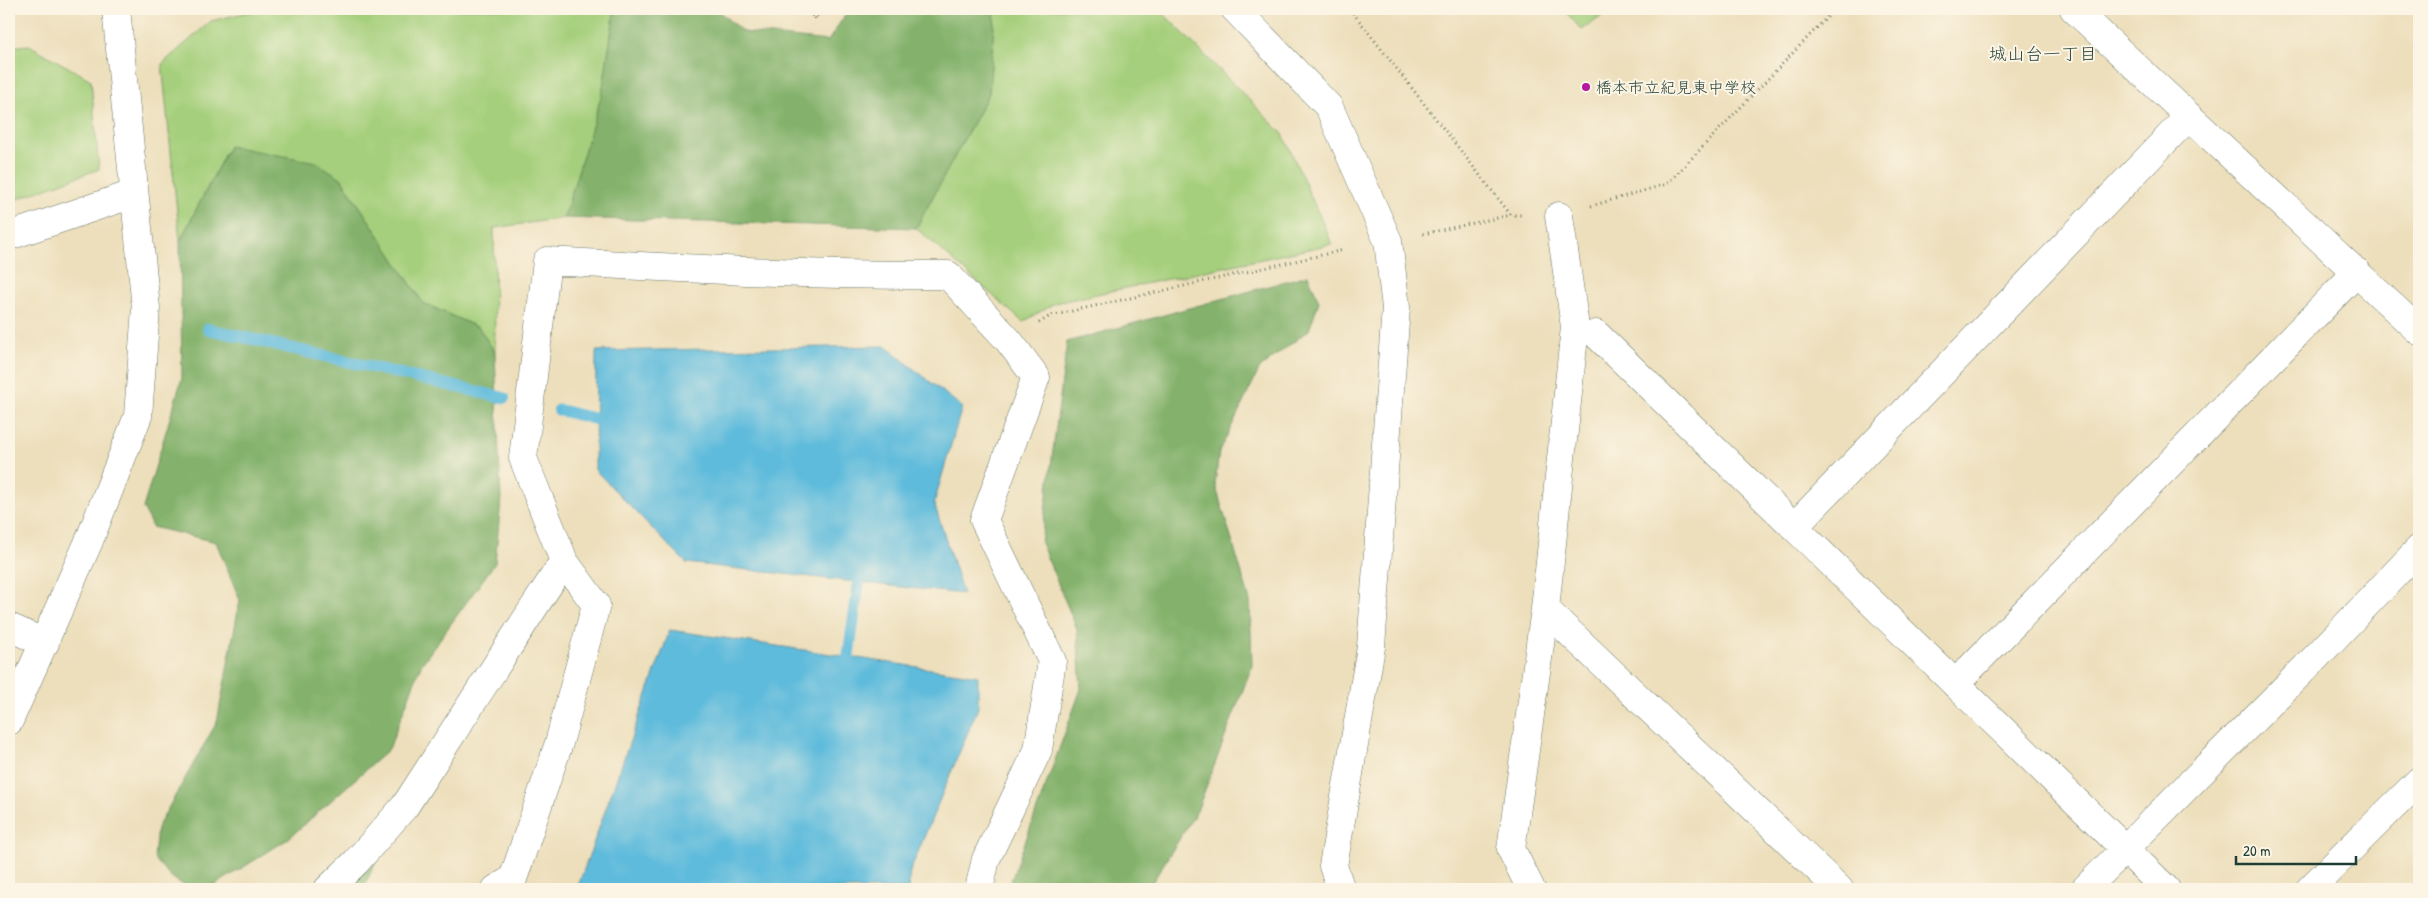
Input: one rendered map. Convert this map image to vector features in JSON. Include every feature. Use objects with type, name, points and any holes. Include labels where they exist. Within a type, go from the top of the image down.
[{"type":"street","points":[[9,721],[89,541],[138,416],[146,308],[133,194],[116,9]]},
{"type":"street","points":[[1235,9],[1329,107],[1388,240],[1396,308],[1371,647],[1333,866],[1341,889]]},
{"type":"street","points":[[2074,9],[2419,331]]},
{"type":"street","points":[[1794,527],[2189,116]]},
{"type":"street","points":[[9,236],[133,194]]},
{"type":"street","points":[[1531,889],[1511,849],[1545,609],[1575,327],[1558,216]]},
{"type":"street","points":[[496,889],[513,879],[559,742],[596,604],[564,561],[522,458],[547,261],[739,271],[948,275],[1009,341],[1036,377],[984,520],[1052,661],[1038,750],[986,859],[979,889]]},
{"type":"street","points":[[1955,684],[2357,272]]},
{"type":"street","points":[[1596,334],[2166,889]]},
{"type":"street","points":[[2085,889],[2318,655],[2419,549]]},
{"type":"street","points":[[328,889],[356,862],[405,806],[564,561]]},
{"type":"street","points":[[1545,609],[1839,889]]},
{"type":"street","points":[[9,627],[45,643]]},
{"type":"street","points":[[2310,889],[2419,780]]},
{"type":"path","points":[[10,40],[11,9]]},
{"type":"path","points":[[1350,9],[1512,215]]},
{"type":"path","points":[[1421,235],[1512,215],[1558,216],[1667,184],[1835,9]]},
{"type":"path","points":[[1009,341],[1050,316],[1344,250]]},
{"type":"green space","points":[[261,9],[615,9],[602,94],[564,218],[494,228],[495,353],[479,328],[423,303],[341,178],[229,146],[180,241],[162,64],[211,21]]},
{"type":"green space","points":[[615,9],[716,9],[743,32],[828,41],[849,9],[995,9],[989,93],[916,228],[564,218],[602,94]]},
{"type":"green space","points":[[995,9],[1159,9],[1283,134],[1332,244],[1055,303],[1023,322],[916,228],[989,93]]},
{"type":"green space","points":[[1563,9],[1612,9],[1582,30]]},
{"type":"green space","points":[[29,45],[91,80],[99,169],[9,202],[9,47]]},
{"type":"green space","points":[[229,146],[316,162],[341,178],[423,303],[479,328],[495,353],[501,500],[495,563],[421,665],[389,749],[288,839],[209,889],[199,889],[177,881],[154,858],[157,828],[217,722],[240,600],[216,542],[152,527],[143,508],[182,378],[180,241]]},
{"type":"green space","points":[[1308,275],[1319,301],[1309,330],[1260,368],[1219,452],[1215,484],[1250,601],[1252,666],[1197,811],[1148,889],[1008,889],[1081,689],[1077,629],[1041,543],[1067,342]]},
{"type":"green space","points":[[377,859],[363,889],[346,889]]},
{"type":"water","points":[[885,346],[962,407],[934,503],[963,594],[686,563],[595,470],[596,351]]},
{"type":"water","points":[[670,630],[978,676],[978,708],[910,871],[908,889],[577,889]]},
{"type":"building","points":[[804,9],[824,9],[815,19]]},
{"type":"waterway","points":[[208,329],[504,398]]},
{"type":"waterway","points":[[559,410],[611,423]]},
{"type":"waterway","points":[[846,673],[861,567]]},
{"type":"place","name":"橋本市立紀見東中学校","points":[[1586,87]]},
{"type":"district","name":"城山台一丁目","points":[[2043,53]]}]
